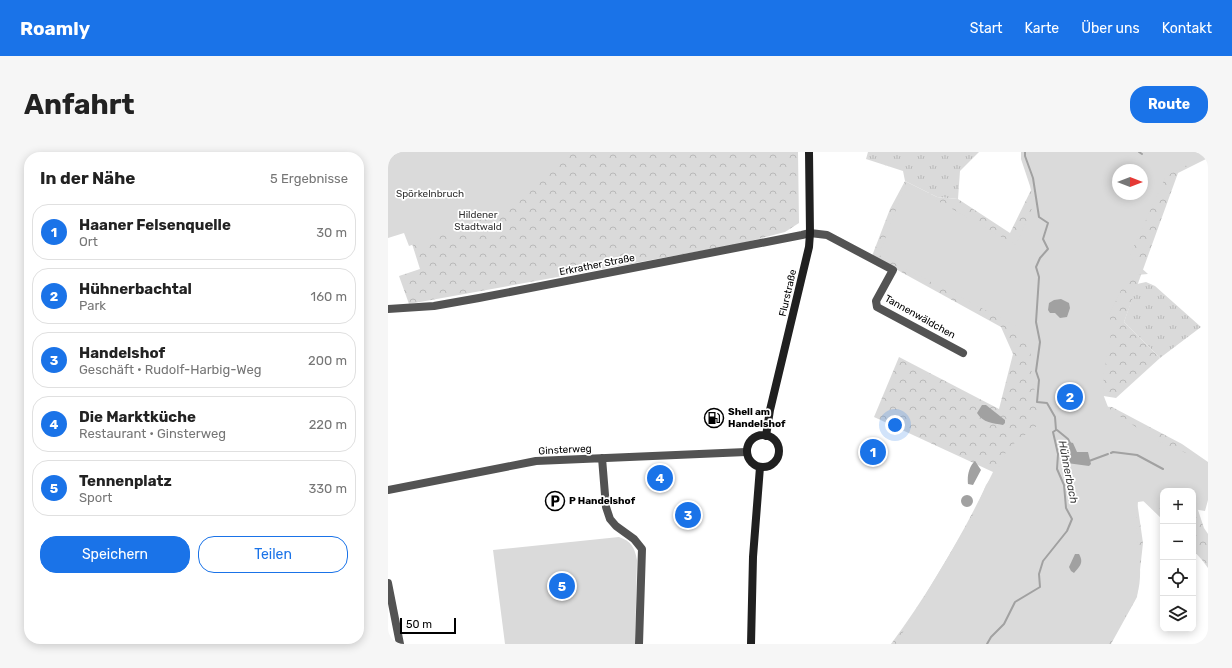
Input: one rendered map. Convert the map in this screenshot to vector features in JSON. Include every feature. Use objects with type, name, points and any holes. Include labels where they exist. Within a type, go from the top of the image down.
[{"type":"main road","name":"Flurstraße","points":[[766,436],[770,410],[807,259],[810,233],[808,152]]},
{"type":"main road","points":[[758,436],[766,436],[775,441],[779,452],[775,462],[771,466],[760,467],[751,462],[746,452],[751,440],[758,436]]},
{"type":"main road","points":[[751,644],[753,557],[760,467]]},
{"type":"street","name":"Erkrather Straße","points":[[388,309],[434,306],[479,298],[810,233]]},
{"type":"street","name":"Tannenwäldchen","points":[[810,233],[827,235],[893,270],[876,301],[877,307],[963,353]]},
{"type":"street","name":"Ginsterweg","points":[[388,490],[536,461],[746,452]]},
{"type":"street","points":[[602,458],[606,507],[610,519],[634,539],[642,549],[639,644]]},
{"type":"street","points":[[388,583],[400,644]]},
{"type":"green space","name":"Hildener Stadtwald","points":[[388,152],[798,152],[799,223],[785,232],[739,244],[409,304],[399,276],[420,269],[408,231]]},
{"type":"green space","name":"Spörkelnbruch","points":[[388,152],[568,152],[512,208],[409,246],[404,233],[388,238]]},
{"type":"green space","points":[[868,152],[979,152],[960,171],[958,199],[937,197],[905,181],[903,171],[866,159]]},
{"type":"green space","points":[[1021,152],[1208,152],[1208,158],[1178,173],[1124,322],[1160,358],[1116,398],[1072,391],[1064,404],[1112,407],[1182,444],[1208,462],[1208,492],[1189,481],[1171,488],[1160,488],[1160,517],[1136,494],[1143,543],[1137,597],[1111,644],[891,644],[906,624],[933,582],[970,517],[993,472],[874,417],[899,357],[999,409],[1013,354],[1001,327],[872,256],[890,209],[905,181],[937,197],[958,199],[1010,233],[1032,188]]},
{"type":"green space","points":[[1021,152],[1201,152],[1197,160],[1166,176],[1129,257],[1148,274],[1136,275],[1126,281],[1109,314],[1112,327],[1104,373],[1103,394],[1108,407],[1113,412],[1151,437],[1208,463],[1208,500],[1205,511],[1196,510],[1196,488],[1160,488],[1160,505],[1145,501],[1138,502],[1137,526],[1140,573],[1137,595],[1127,614],[1104,644],[896,644],[973,515],[986,485],[1002,462],[1007,449],[1038,425],[1038,402],[1032,381],[1031,356],[1028,341],[1026,336],[1016,326],[879,255],[906,183],[1016,245],[1034,204],[1021,159]]},
{"type":"green space","points":[[1146,282],[1155,286],[1201,327],[1160,358],[1124,322],[1137,284]]},
{"type":"green space","points":[[1196,504],[1204,528],[1208,534],[1208,568],[1196,553]]},
{"type":"green space","points":[[619,537],[627,541],[632,546],[637,560],[635,644],[505,644],[493,550]]},
{"type":"shaded area","points":[[1061,299],[1069,303],[1070,308],[1067,317],[1060,318],[1055,313],[1050,313],[1048,310],[1049,303],[1054,300]]},
{"type":"shaded area","points":[[982,405],[986,405],[1005,420],[1005,423],[1003,425],[996,424],[982,419],[977,413]]},
{"type":"shaded area","points":[[1069,442],[1073,443],[1077,452],[1088,452],[1091,464],[1089,466],[1067,463],[1065,449]]},
{"type":"shaded area","points":[[975,461],[981,470],[973,485],[968,484],[968,478],[970,468]]},
{"type":"shaded area","points":[[965,495],[969,495],[973,501],[969,507],[965,507],[961,503],[961,499]]},
{"type":"shaded area","points":[[1075,554],[1079,554],[1081,562],[1080,566],[1074,573],[1069,567]]},
{"type":"waterway","name":"Hühnerbach","points":[[987,644],[991,637],[1004,624],[1015,602],[1040,587],[1039,574],[1043,561],[1067,531],[1072,519],[1066,508],[1064,485],[1057,469],[1058,454],[1053,432],[1056,430],[1055,417],[1047,403],[1037,402],[1039,380],[1036,371],[1040,342],[1036,322],[1039,277],[1036,267],[1040,258],[1048,249],[1043,239],[1048,223],[1039,217],[1033,178],[1025,152]]},
{"type":"waterway","points":[[1057,430],[1068,439],[1070,443]]},
{"type":"waterway","points":[[1111,453],[1137,455],[1163,469]]},
{"type":"waterway","points":[[1089,461],[1108,454]]},
{"type":"place","name":"Hühnerbachtal","points":[[1070,397]]},
{"type":"place","name":"Shell am Handelshof","points":[[714,418]]},
{"type":"place","name":"Haaner Felsenquelle","points":[[873,452]]},
{"type":"place","name":"Die Marktküche","points":[[660,478]]},
{"type":"place","name":"P Handelshof","points":[[555,501]]},
{"type":"place","name":"Handelshof","points":[[688,515]]},
{"type":"place","name":"Tennenplatz","points":[[562,586]]}]
